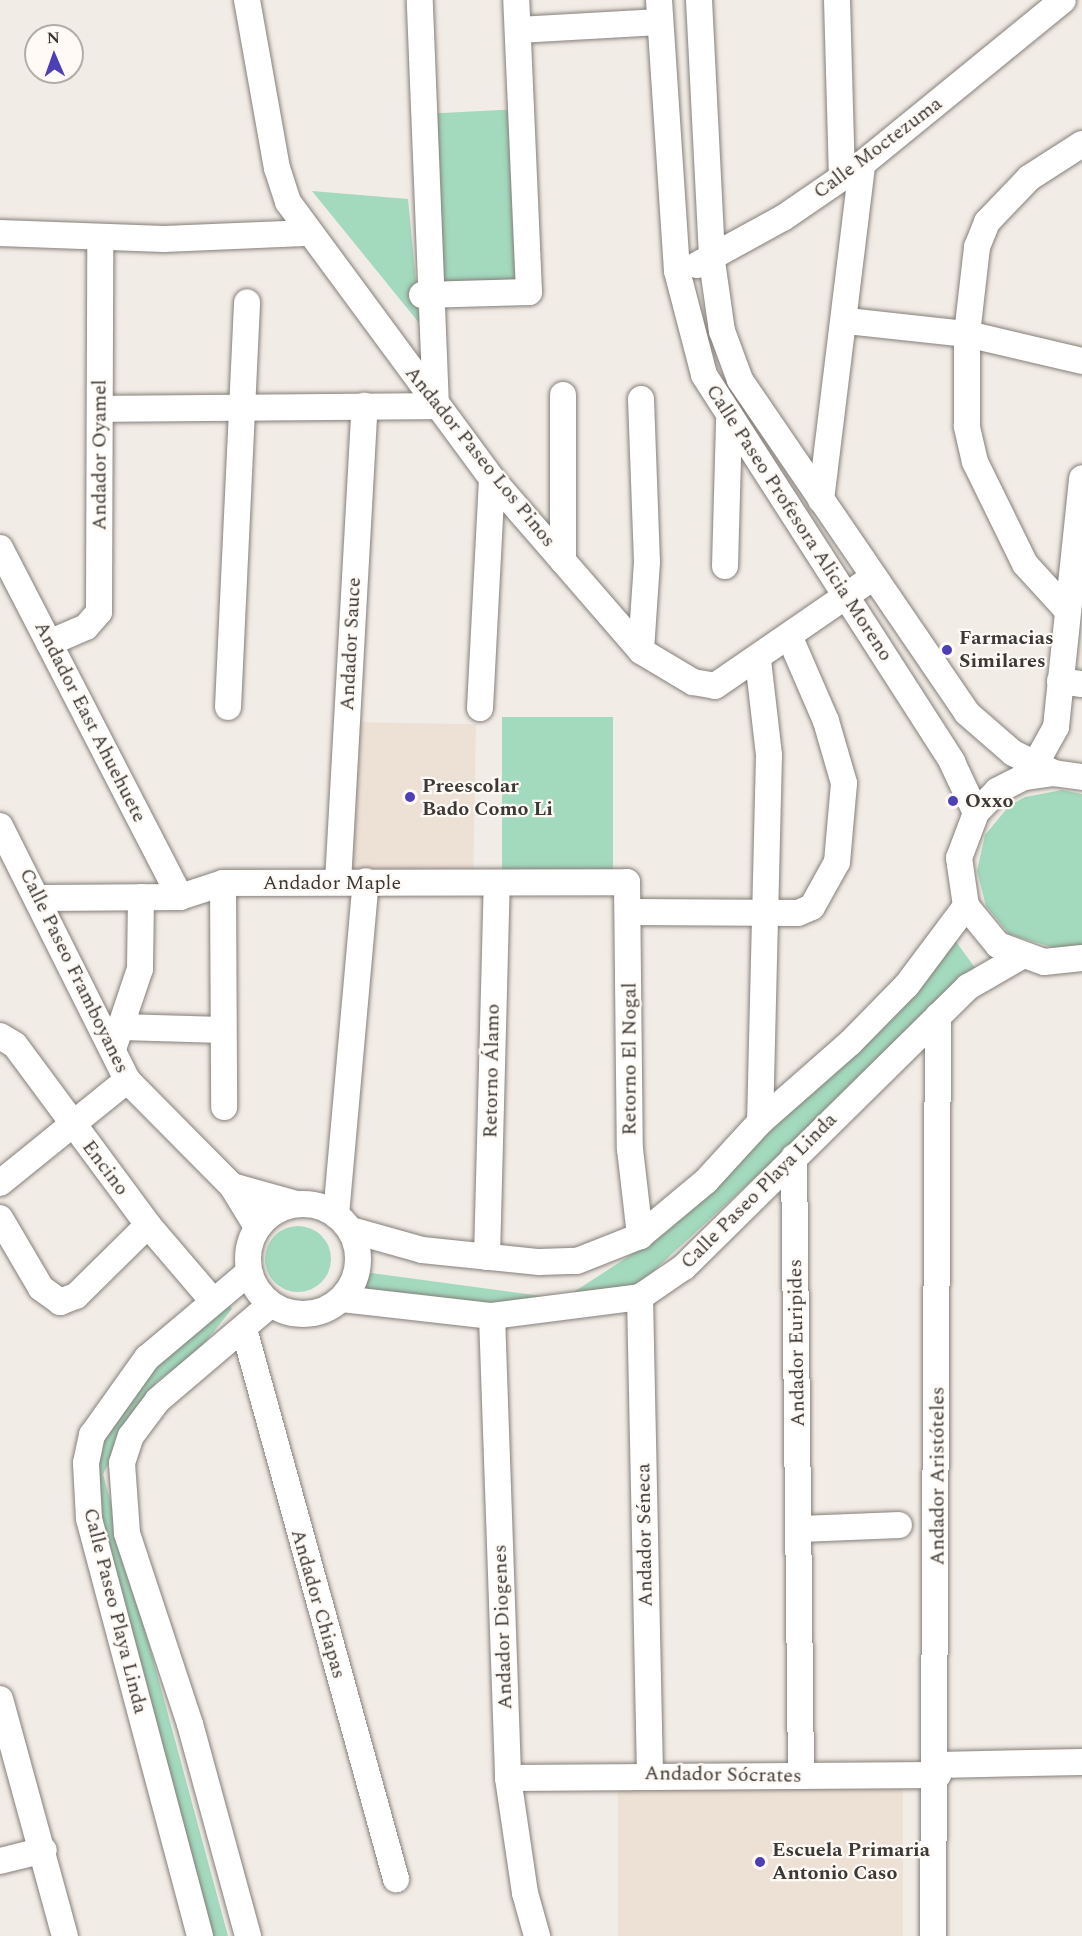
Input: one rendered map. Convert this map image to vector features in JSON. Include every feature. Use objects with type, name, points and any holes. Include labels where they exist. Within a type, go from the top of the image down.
[{"type":"street","points":[[100,409],[241,405],[436,406],[428,295],[420,0]]},
{"type":"street","points":[[428,295],[529,292],[516,0]]},
{"type":"street","name":"Calle Paseo Profesora Alicia Moreno","points":[[699,0],[712,261],[722,331],[740,380],[872,578],[967,713],[1012,753],[1045,768]]},
{"type":"street","points":[[821,500],[847,321],[852,171],[837,0]]},
{"type":"street","name":"Calle Moctezuma","points":[[677,271],[712,261],[852,171],[1062,0]]},
{"type":"street","name":"Andador Paseo Los Pinos","points":[[244,5],[277,168],[288,202],[436,406],[492,479],[641,651],[693,682],[715,686],[790,638],[872,578]]},
{"type":"street","points":[[518,30],[660,11]]},
{"type":"street","name":"Calle Paseo Profesora Alicia Moreno","points":[[660,11],[677,271],[704,375],[729,421],[952,762],[976,813]]},
{"type":"street","points":[[1067,610],[1024,564],[975,462],[967,426],[967,334],[977,247],[987,222],[1029,178],[1082,144]]},
{"type":"street","points":[[0,233],[100,238],[310,232]]},
{"type":"street","name":"Andador Oyamel","points":[[49,643],[86,627],[99,612],[100,238]]},
{"type":"street","points":[[228,707],[247,302]]},
{"type":"street","points":[[847,321],[967,334],[1082,361]]},
{"type":"street","points":[[563,395],[563,561]]},
{"type":"street","points":[[641,399],[647,562],[641,651]]},
{"type":"street","name":"Andador Sauce","points":[[338,882],[365,406]]},
{"type":"street","points":[[725,566],[729,421]]},
{"type":"street","points":[[1045,768],[1071,682],[1067,610],[1082,478]]},
{"type":"street","points":[[480,708],[492,479]]},
{"type":"street","name":"Andador East Ahuehuete","points":[[0,548],[180,897]]},
{"type":"street","points":[[630,912],[769,912],[812,908],[837,862],[844,783],[826,721],[790,638]]},
{"type":"street","points":[[758,660],[769,754],[769,912],[760,1122]]},
{"type":"street","points":[[1082,777],[1045,768],[997,791],[976,813],[959,858],[966,906],[998,945],[1020,957],[1044,962],[1082,958]]},
{"type":"street","name":"Calle Paseo Framboyanes","points":[[0,826],[117,1038],[127,1080],[232,1186],[257,1227]]},
{"type":"street","points":[[366,881],[344,1222],[358,1266],[342,1299],[320,1312],[294,1314],[270,1305],[248,1273],[248,1250],[257,1227],[274,1211],[296,1204],[344,1222],[422,1250],[487,1257],[576,1261],[640,1236],[705,1181],[760,1122],[907,985],[966,906]]},
{"type":"street","name":"Andador Maple","points":[[40,898],[180,897],[223,884],[366,881],[497,885],[627,882]]},
{"type":"street","name":"Retorno El Nogal","points":[[627,882],[630,912],[630,1149],[640,1236]]},
{"type":"street","points":[[223,884],[224,1107]]},
{"type":"street","name":"Retorno Álamo","points":[[487,1257],[497,885]]},
{"type":"street","points":[[141,897],[140,969],[117,1038],[224,1030]]},
{"type":"street","name":"Calle Paseo Playa Linda","points":[[342,1299],[492,1316],[640,1297],[684,1267],[968,987],[1020,957]]},
{"type":"street","name":"Andador Aristóteles","points":[[933,1936],[937,1770],[938,1016]]},
{"type":"street","name":"Encino","points":[[0,1036],[15,1045],[148,1225],[212,1300]]},
{"type":"street","points":[[0,1183],[74,1126],[127,1080]]},
{"type":"street","name":"Andador Euripides","points":[[794,1157],[801,1529],[801,1776]]},
{"type":"street","name":"Calle Paseo Framboyanes","points":[[232,1186],[296,1204]]},
{"type":"street","points":[[0,1218],[41,1288],[60,1302],[76,1296],[148,1225]]},
{"type":"street","name":"Calle Paseo Playa Linda","points":[[200,1936],[89,1520],[85,1480],[92,1435],[117,1395],[147,1358],[212,1300],[248,1273]]},
{"type":"street","name":"Andador Séneca","points":[[640,1297],[650,1773]]},
{"type":"street","name":"Calle Paseo Playa Linda","points":[[249,1936],[190,1724],[127,1533],[122,1463],[143,1416],[270,1305]]},
{"type":"street","name":"Andador Diogenes","points":[[492,1316],[508,1778],[525,1893],[537,1936]]},
{"type":"street","name":"Andador Chiapas","points":[[244,1329],[396,1879]]},
{"type":"street","points":[[801,1529],[899,1525]]},
{"type":"street","points":[[0,1699],[44,1850],[65,1936]]},
{"type":"street","name":"Andador Sócrates","points":[[508,1778],[650,1773],[801,1776],[1082,1762]]},
{"type":"street","points":[[0,1861],[44,1850]]},
{"type":"shaded area","name":"Preescolar Bado Como Li","points":[[351,722],[476,724],[473,873],[348,871]]},
{"type":"shaded area","name":"Escuela Primaria Antonio Caso","points":[[618,1788],[903,1788],[903,1936],[618,1936]]},
{"type":"green space","points":[[520,109],[530,292],[433,297],[423,114]]},
{"type":"green space","points":[[312,191],[408,199],[420,324]]},
{"type":"green space","points":[[502,717],[613,717],[613,875],[502,875]]},
{"type":"green space","points":[[1062,790],[1082,794],[1082,946],[1061,950],[1009,934],[986,906],[977,871],[985,835],[1009,806],[1025,797]]},
{"type":"green space","points":[[952,936],[978,972],[635,1288],[584,1305],[480,1309],[355,1294],[364,1272],[563,1299],[666,1232],[917,989]]},
{"type":"green space","points":[[298,1226],[311,1228],[321,1236],[329,1246],[331,1259],[329,1272],[321,1282],[311,1290],[298,1292],[285,1290],[275,1282],[267,1272],[265,1259],[267,1246],[275,1236],[285,1228]]},
{"type":"green space","points":[[225,1296],[232,1309],[197,1352],[156,1382],[103,1474],[228,1936],[211,1936],[94,1525],[93,1441],[140,1375]]},
{"type":"place","name":"Farmacias Similares","points":[[947,650]]},
{"type":"place","name":"Preescolar Bado Como Li","points":[[410,797]]},
{"type":"place","name":"Oxxo","points":[[953,801]]},
{"type":"place","name":"Escuela Primaria Antonio Caso","points":[[760,1862]]}]
